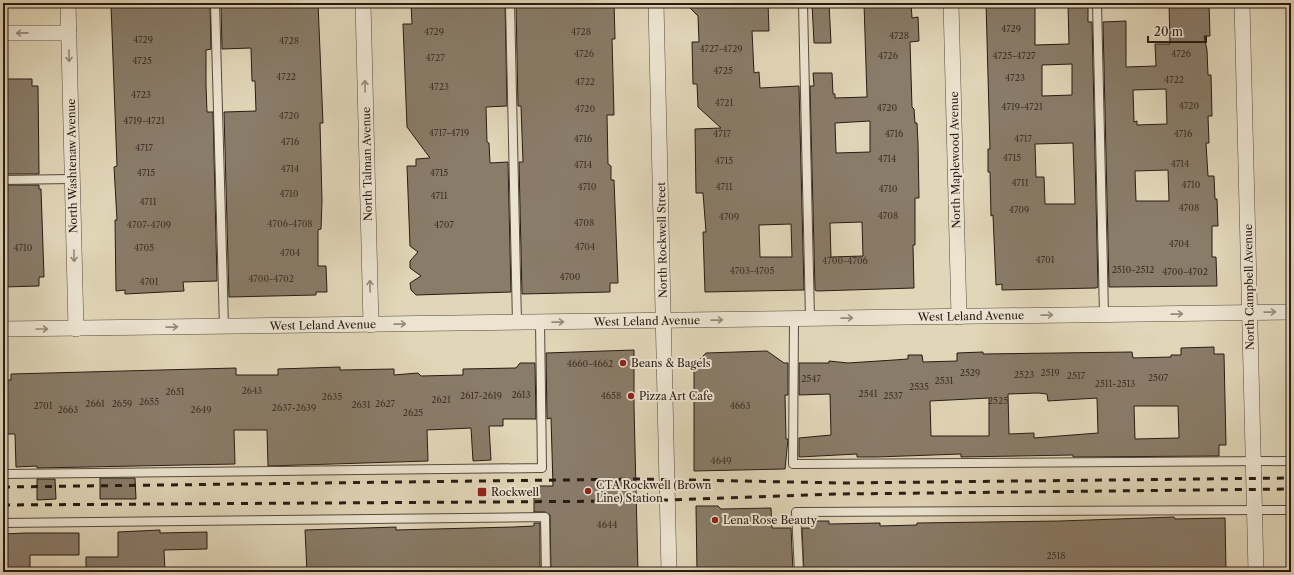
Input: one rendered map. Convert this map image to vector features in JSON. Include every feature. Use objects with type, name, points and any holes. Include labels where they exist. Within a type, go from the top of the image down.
[{"type":"street","name":"North Washtenaw Avenue","points":[[68,3],[76,329]]},
{"type":"street","name":"North Talman Avenue","points":[[362,3],[370,325]]},
{"type":"street","name":"North Rockwell Street","points":[[656,3],[669,572]]},
{"type":"street","name":"North Maplewood Avenue","points":[[951,3],[959,316]]},
{"type":"street","name":"North Campbell Avenue","points":[[1242,3],[1256,572]]},
{"type":"street","points":[[3,33],[69,33]]},
{"type":"street","name":"West Leland Avenue","points":[[3,329],[1291,312]]},
{"type":"lane","points":[[215,3],[224,326]]},
{"type":"lane","points":[[510,3],[517,323]]},
{"type":"lane","points":[[803,3],[810,319]]},
{"type":"lane","points":[[1097,3],[1104,315]]},
{"type":"lane","points":[[3,180],[72,179]]},
{"type":"lane","points":[[794,319],[793,464],[1291,461]]},
{"type":"lane","points":[[3,474],[542,468],[540,322]]},
{"type":"lane","points":[[799,572],[796,512],[1291,510]]},
{"type":"lane","points":[[3,523],[545,517],[546,572]]},
{"type":"building","points":[[118,3],[210,4],[211,49],[206,50],[206,85],[207,112],[213,112],[217,281],[183,282],[184,291],[125,294],[125,290],[116,291],[115,220],[117,220],[114,167],[117,166],[111,5],[118,5]]},
{"type":"building","points":[[318,3],[323,123],[320,123],[322,201],[321,229],[318,230],[318,266],[326,266],[327,292],[316,292],[316,295],[229,297],[224,112],[256,111],[255,81],[252,81],[251,48],[222,49],[221,4]]},
{"type":"building","points":[[411,3],[505,3],[507,106],[486,107],[487,142],[489,143],[490,163],[508,162],[511,292],[416,295],[411,290],[410,283],[421,276],[410,268],[410,261],[418,252],[410,246],[407,166],[416,166],[416,159],[430,158],[407,127],[403,24],[412,24]]},
{"type":"building","points":[[516,3],[614,3],[615,39],[612,39],[614,115],[607,115],[608,164],[611,166],[611,180],[614,180],[618,283],[610,283],[610,292],[522,294],[519,162],[523,162],[521,106],[518,106]]},
{"type":"building","points":[[685,3],[768,3],[769,31],[752,31],[754,73],[759,72],[760,88],[799,86],[804,290],[705,292],[703,232],[706,232],[703,193],[696,193],[695,129],[721,128],[698,107],[697,84],[693,84],[692,42],[699,42],[698,16]],"holes":[[[791,224],[792,257],[760,257],[759,225]]]},
{"type":"building","points":[[812,3],[829,3],[831,43],[814,43]]},
{"type":"building","points":[[864,3],[911,3],[912,18],[918,17],[919,41],[910,42],[912,107],[914,109],[915,123],[917,123],[919,198],[915,198],[915,245],[913,245],[914,288],[817,291],[815,290],[810,86],[814,86],[813,73],[832,73],[833,94],[835,94],[835,98],[867,97]],"holes":[[[870,121],[870,152],[836,153],[835,123]],[[862,222],[863,256],[831,257],[830,223]]]},
{"type":"building","points":[[986,3],[1035,3],[1035,45],[1069,44],[1068,3],[1088,3],[1088,22],[1092,22],[1098,287],[1002,290],[1002,284],[996,285],[993,215],[991,216],[990,172],[988,172],[988,149],[990,149]],"holes":[[[1072,64],[1072,95],[1042,96],[1042,65]],[[1073,143],[1075,204],[1045,204],[1044,177],[1036,177],[1035,144]]]},
{"type":"building","points":[[1169,3],[1209,3],[1210,36],[1204,36],[1207,50],[1208,75],[1211,75],[1212,116],[1208,116],[1209,143],[1206,143],[1208,176],[1214,176],[1215,199],[1217,199],[1218,226],[1212,226],[1212,257],[1216,257],[1217,286],[1109,287],[1103,22],[1126,21],[1126,67],[1156,66],[1155,44],[1170,44]],"holes":[[[1166,89],[1167,124],[1137,125],[1137,121],[1134,122],[1133,90]],[[1168,170],[1169,201],[1136,201],[1135,171]]]},
{"type":"building","points":[[3,79],[32,79],[32,86],[38,86],[39,174],[3,174]]},
{"type":"building","points":[[3,185],[39,185],[39,189],[41,189],[44,277],[39,277],[39,286],[3,287]]},
{"type":"building","points":[[1214,347],[1214,354],[1224,354],[1226,445],[1219,445],[1219,456],[1073,457],[1073,455],[961,457],[961,454],[857,457],[857,454],[799,457],[799,438],[831,435],[830,394],[799,395],[799,363],[829,363],[829,361],[848,363],[908,359],[908,355],[922,355],[923,362],[957,361],[957,353],[983,352],[983,354],[1132,352],[1133,358],[1171,357],[1171,355],[1181,355],[1181,348]],"holes":[[[1008,394],[1047,394],[1048,401],[1097,398],[1098,433],[1034,438],[1034,433],[1009,434]],[[989,398],[989,436],[931,436],[930,401]],[[1134,406],[1178,406],[1179,438],[1135,439]]]},
{"type":"building","points":[[634,350],[638,572],[551,572],[550,515],[545,512],[534,512],[534,486],[553,486],[551,418],[547,419],[546,353]]},
{"type":"building","points":[[767,351],[784,363],[788,363],[788,395],[785,395],[786,439],[788,439],[785,469],[694,471],[694,365],[706,353]]},
{"type":"building","points":[[520,363],[535,363],[536,419],[503,419],[503,426],[489,426],[491,460],[473,461],[471,428],[427,430],[428,461],[268,466],[267,430],[234,430],[235,464],[37,468],[37,466],[16,467],[15,434],[5,434],[4,380],[11,380],[11,374],[236,368],[236,375],[278,375],[278,369],[340,367],[340,370],[394,369],[394,375],[418,373],[421,376],[463,375],[463,369],[516,368]]},
{"type":"building","points":[[100,478],[135,478],[136,499],[100,499]]},
{"type":"building","points":[[37,479],[55,479],[56,499],[37,500]]},
{"type":"building","points":[[696,506],[718,506],[721,509],[771,508],[772,528],[791,528],[793,572],[697,572]]},
{"type":"building","points":[[1174,517],[1175,519],[1225,518],[1226,572],[804,572],[802,528],[810,528],[809,521],[829,521],[829,524],[880,523],[880,526],[917,525],[917,523],[1060,521]]},
{"type":"building","points":[[534,523],[540,523],[540,572],[307,572],[305,530],[396,527],[396,530],[513,527],[534,526]]},
{"type":"building","points":[[160,530],[160,533],[207,532],[207,549],[164,550],[165,572],[86,572],[86,557],[118,557],[118,532]]},
{"type":"building","points":[[79,533],[79,555],[30,555],[30,572],[3,572],[3,534]]},
{"type":"railway","points":[[3,487],[640,479],[842,483],[1291,478]]},
{"type":"railway","points":[[3,505],[640,501],[837,494],[1291,489]]},
{"type":"place","name":"Beans & Bagels","points":[[623,363]]},
{"type":"place","name":"Pizza Art Cafe","points":[[631,396]]},
{"type":"place","name":"CTA Rockwell (Brown Line) Station","points":[[588,491]]},
{"type":"place","name":"Rockwell","points":[[482,492]]},
{"type":"place","name":"Lena Rose Beauty","points":[[715,520]]}]
